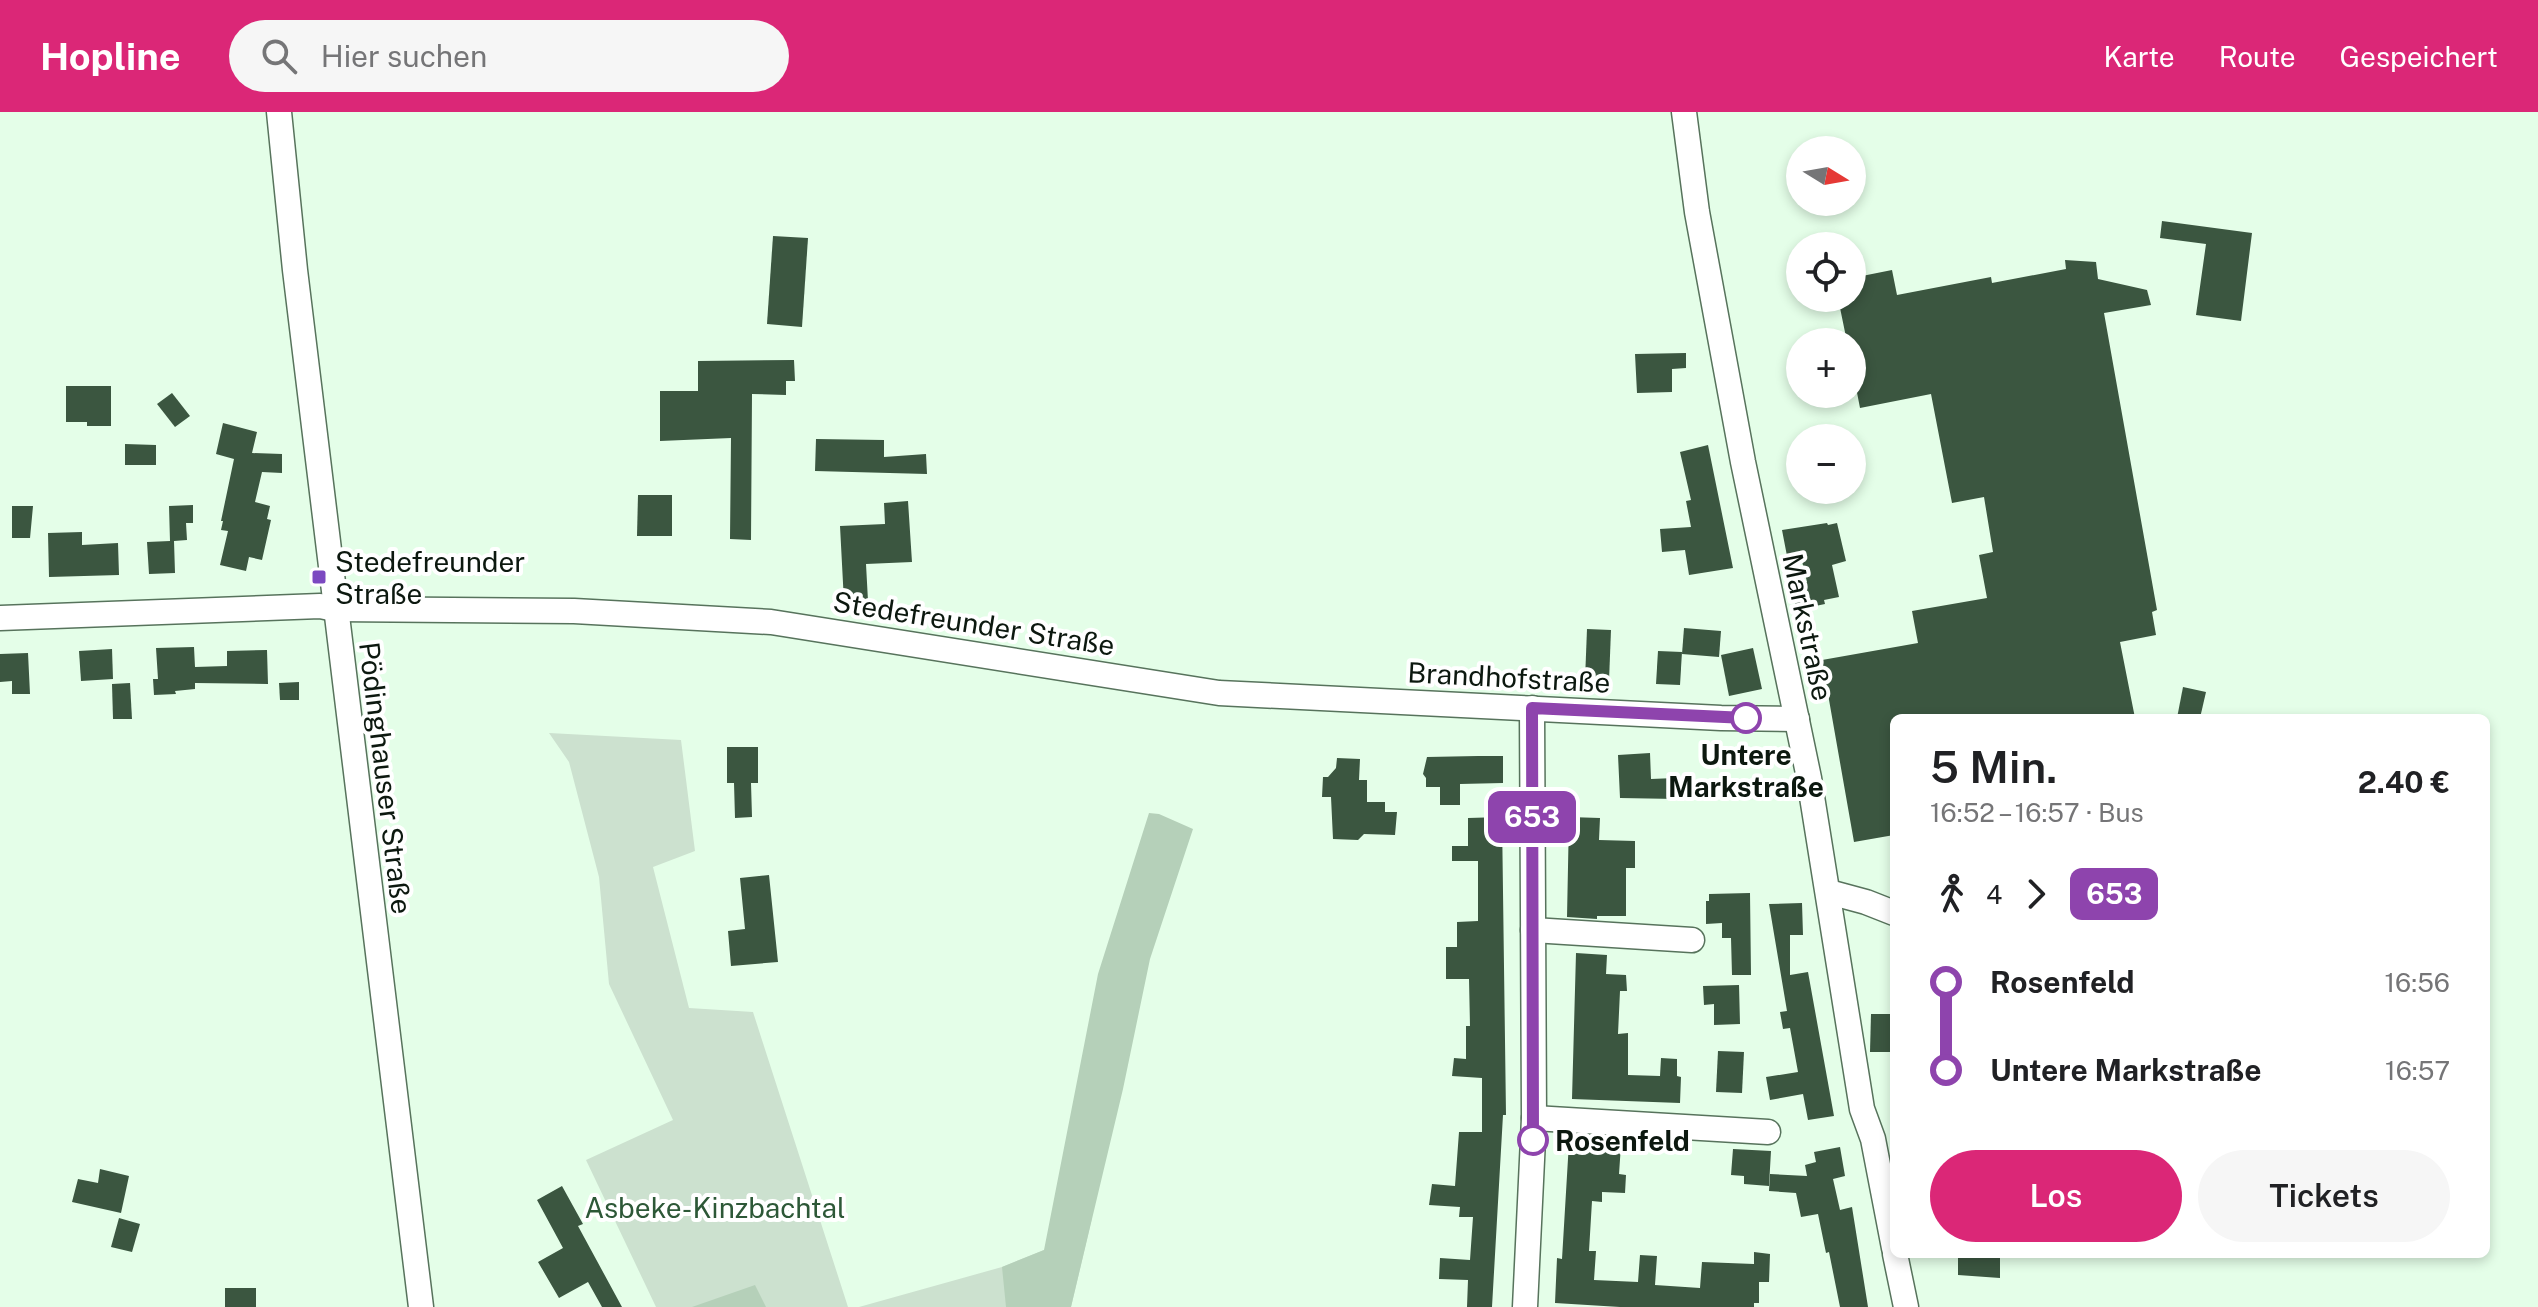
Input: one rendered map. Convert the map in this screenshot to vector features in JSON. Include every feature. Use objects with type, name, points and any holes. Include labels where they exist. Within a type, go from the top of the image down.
[{"type":"street","name":"Pödinghauser Straße","points":[[279,112],[335,609],[421,1307]]},
{"type":"street","name":"Markstraße","points":[[1684,112],[1697,212],[1718,326],[1829,892],[1862,1109],[1873,1139],[1890,1227]]},
{"type":"street","name":"Stedefreunder Straße","points":[[0,618],[320,606],[335,609],[574,611],[771,622],[1219,693]]},
{"type":"street","name":"Brandhofstraße","points":[[1219,693],[1721,718],[1797,719]]},
{"type":"street","points":[[1525,1307],[1534,1118],[1532,708]]},
{"type":"street","points":[[1829,892],[1890,911]]},
{"type":"street","points":[[1533,930],[1692,940]]},
{"type":"street","points":[[1534,1118],[1768,1132]]},
{"type":"street","points":[[1896,1258],[1906,1307]]},
{"type":"green space","name":"Asbeke-Kinzbachtal","points":[[549,733],[681,740],[695,851],[653,867],[689,1008],[753,1012],[848,1307],[656,1307],[586,1160],[673,1120],[609,984],[599,877],[569,762]]},
{"type":"green space","points":[[1149,813],[1159,814],[1193,829],[1150,959],[1123,1089],[1071,1307],[1006,1307],[1002,1267],[1044,1250],[1098,974]]},
{"type":"green space","name":"Asbeke-Kinzbachtal","points":[[1092,1218],[1071,1307],[859,1307],[1002,1267],[1044,1250]]},
{"type":"green space","points":[[755,1285],[766,1307],[692,1307]]},
{"type":"building","points":[[2162,221],[2252,233],[2241,321],[2196,315],[2206,244],[2160,238]]},
{"type":"building","points":[[773,236],[808,238],[802,327],[767,324]]},
{"type":"building","points":[[2065,260],[2096,262],[2098,279],[2147,290],[2151,305],[2104,313],[2157,610],[2152,612],[2156,635],[2120,642],[2134,714],[1890,714],[1890,836],[1854,842],[1822,660],[1918,643],[1912,611],[1987,598],[1979,555],[1993,552],[1984,497],[1952,503],[1931,394],[1866,407],[1866,328],[1844,328],[1841,312],[1866,312],[1866,275],[1892,270],[1897,295],[1991,277],[1992,283],[2066,269]]},
{"type":"building","points":[[1686,353],[1686,368],[1672,369],[1672,392],[1637,393],[1635,354]]},
{"type":"building","points":[[794,360],[795,381],[786,381],[786,395],[752,394],[751,540],[730,539],[731,438],[660,441],[660,391],[698,391],[698,361]]},
{"type":"building","points":[[66,386],[111,386],[111,426],[66,422]]},
{"type":"building","points":[[172,393],[190,416],[175,427],[157,404]]},
{"type":"building","points":[[223,423],[257,432],[252,453],[282,454],[282,473],[262,472],[255,502],[270,506],[267,519],[271,520],[262,560],[249,557],[246,571],[220,565],[228,531],[221,530],[221,521],[234,459],[216,454]]},
{"type":"building","points":[[816,439],[884,440],[884,457],[926,454],[927,474],[815,471]]},
{"type":"building","points":[[125,444],[156,445],[156,465],[125,465]]},
{"type":"building","points":[[1708,445],[1733,568],[1689,575],[1685,550],[1662,552],[1660,529],[1691,527],[1686,501],[1691,500],[1680,452]]},
{"type":"building","points":[[638,495],[672,495],[672,536],[637,536]]},
{"type":"building","points":[[908,501],[912,562],[866,564],[868,601],[844,602],[840,526],[885,524],[884,503]]},
{"type":"building","points":[[193,505],[193,523],[186,523],[187,540],[174,541],[175,573],[149,574],[147,542],[170,541],[169,506]]},
{"type":"building","points":[[12,506],[33,506],[30,538],[12,538]]},
{"type":"building","points":[[1837,523],[1846,561],[1832,565],[1839,597],[1824,600],[1825,604],[1796,610],[1793,585],[1807,582],[1800,553],[1787,556],[1782,530]]},
{"type":"building","points":[[82,532],[82,545],[118,543],[119,575],[49,577],[48,533]]},
{"type":"building","points":[[1684,628],[1721,631],[1719,657],[1682,654]]},
{"type":"building","points":[[1587,629],[1611,630],[1609,681],[1585,680]]},
{"type":"building","points":[[194,647],[195,667],[227,666],[227,651],[267,650],[268,684],[195,683],[195,689],[154,695],[153,679],[158,679],[156,648]]},
{"type":"building","points":[[1753,648],[1762,689],[1729,696],[1721,655]]},
{"type":"building","points":[[112,649],[113,679],[81,681],[79,651]]},
{"type":"building","points":[[1658,651],[1682,652],[1680,685],[1656,684]]},
{"type":"building","points":[[28,653],[30,694],[12,694],[12,681],[0,682],[0,654]]},
{"type":"building","points":[[299,682],[299,700],[280,700],[279,683]]},
{"type":"building","points":[[130,683],[132,719],[113,719],[112,684]]},
{"type":"building","points":[[2183,687],[2206,692],[2201,714],[2178,714]]},
{"type":"building","points":[[727,747],[758,747],[758,783],[751,783],[752,817],[735,818],[734,783],[727,783]]},
{"type":"building","points":[[1650,753],[1651,779],[1675,778],[1677,799],[1620,798],[1618,755]]},
{"type":"building","points":[[1503,756],[1503,783],[1460,784],[1460,805],[1440,805],[1440,787],[1426,787],[1423,774],[1427,757]]},
{"type":"building","points":[[1337,758],[1360,759],[1359,780],[1367,780],[1367,802],[1385,802],[1385,812],[1397,812],[1395,835],[1364,834],[1358,840],[1333,839],[1331,797],[1322,797],[1323,777],[1328,777],[1336,768]]},
{"type":"building","points":[[1502,817],[1506,1115],[1503,1115],[1492,1307],[1467,1307],[1468,1280],[1439,1279],[1440,1258],[1470,1260],[1473,1217],[1459,1217],[1460,1207],[1429,1205],[1432,1184],[1455,1186],[1459,1132],[1482,1132],[1482,1078],[1452,1076],[1454,1058],[1466,1059],[1466,1026],[1470,1026],[1469,979],[1446,979],[1446,947],[1457,947],[1457,922],[1478,921],[1478,861],[1452,861],[1452,846],[1468,846],[1468,818]]},
{"type":"building","points":[[1569,817],[1600,818],[1599,840],[1635,841],[1635,868],[1626,868],[1626,916],[1597,916],[1597,919],[1567,917]]},
{"type":"building","points":[[769,875],[778,962],[731,966],[728,931],[745,929],[740,878]]},
{"type":"building","points":[[1750,893],[1751,975],[1732,975],[1731,938],[1722,938],[1722,923],[1706,924],[1706,901],[1709,901],[1709,894]]},
{"type":"building","points":[[1802,903],[1803,935],[1790,935],[1790,975],[1808,972],[1834,1116],[1808,1120],[1803,1094],[1770,1100],[1766,1077],[1798,1072],[1790,1028],[1783,1029],[1780,1012],[1787,1011],[1769,904]]},
{"type":"building","points":[[1576,953],[1607,955],[1606,974],[1626,975],[1627,991],[1620,991],[1618,1034],[1628,1033],[1628,1075],[1660,1076],[1661,1058],[1677,1059],[1677,1076],[1681,1077],[1680,1103],[1572,1099]]},
{"type":"building","points":[[1739,985],[1740,1024],[1714,1025],[1714,1004],[1704,1005],[1703,986]]},
{"type":"building","points":[[1871,1014],[1890,1014],[1890,1052],[1870,1052]]},
{"type":"building","points":[[1718,1051],[1744,1052],[1742,1093],[1716,1092]]},
{"type":"building","points":[[1569,1142],[1621,1145],[1619,1174],[1626,1175],[1625,1193],[1602,1192],[1602,1202],[1592,1201],[1589,1251],[1596,1251],[1594,1280],[1638,1282],[1640,1255],[1657,1256],[1655,1285],[1700,1288],[1702,1262],[1754,1264],[1754,1252],[1770,1254],[1769,1282],[1759,1282],[1759,1303],[1754,1303],[1754,1307],[1620,1307],[1555,1303],[1557,1258],[1562,1259]]},
{"type":"building","points":[[1840,1147],[1845,1176],[1833,1179],[1840,1210],[1852,1207],[1868,1307],[1840,1307],[1818,1214],[1801,1217],[1796,1193],[1769,1191],[1770,1174],[1807,1176],[1805,1165],[1816,1162],[1814,1152]]},
{"type":"building","points":[[1733,1149],[1771,1151],[1769,1186],[1744,1184],[1744,1176],[1731,1175]]},
{"type":"building","points":[[100,1169],[129,1176],[121,1213],[72,1202],[78,1179],[98,1183]]},
{"type":"building","points":[[562,1186],[583,1224],[578,1226],[622,1307],[602,1307],[588,1282],[559,1298],[538,1262],[563,1248],[537,1200]]},
{"type":"building","points":[[119,1218],[140,1224],[132,1252],[111,1247]]},
{"type":"building","points":[[1958,1258],[2000,1258],[2000,1278],[1958,1275]]},
{"type":"building","points":[[225,1288],[256,1288],[256,1307],[225,1307]]},
{"type":"bus line","name":"653","points":[[1533,1140],[1532,708],[1746,718]]},
{"type":"place","name":"Stedefreunder Straße","points":[[319,577]]},
{"type":"place","name":"Untere Markstraße","points":[[1746,718]]},
{"type":"place","name":"Rosenfeld","points":[[1533,1140]]}]
